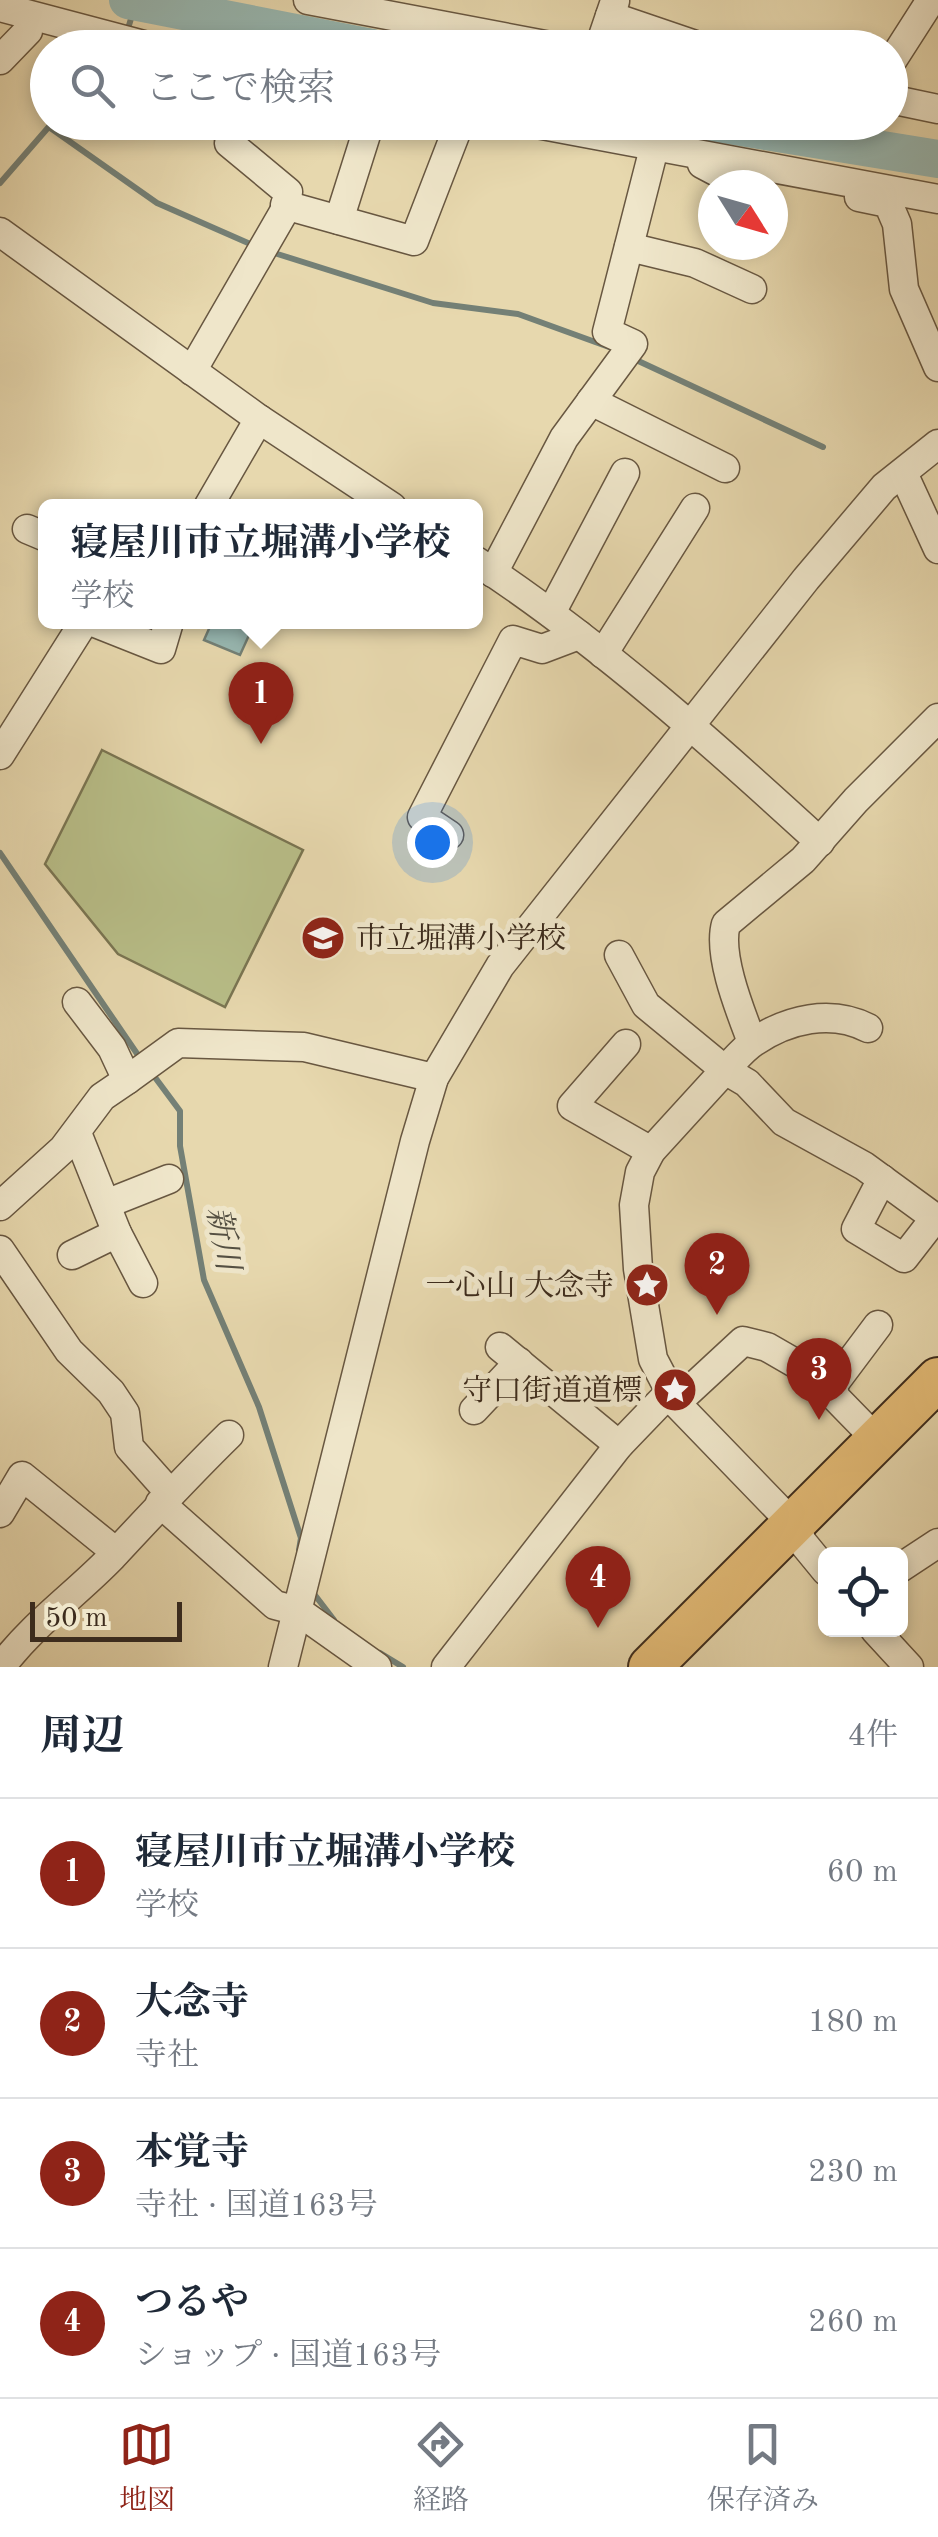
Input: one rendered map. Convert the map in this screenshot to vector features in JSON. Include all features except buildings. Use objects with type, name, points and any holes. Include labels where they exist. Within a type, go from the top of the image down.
[{"type":"highway","points":[[650,1667],[807,1546],[877,1440],[938,1380]]},
{"type":"highway","points":[[680,1667],[807,1546],[938,1408]]},
{"type":"street","points":[[308,0],[466,30]]},
{"type":"street","points":[[908,36],[931,0]]},
{"type":"street","points":[[0,8],[85,30]]},
{"type":"street","points":[[613,8],[663,30]]},
{"type":"street","points":[[0,60],[28,31]]},
{"type":"street","points":[[908,103],[938,109]]},
{"type":"street","points":[[908,114],[938,120]]},
{"type":"street","points":[[339,220],[364,140]]},
{"type":"street","points":[[286,206],[414,241],[453,140]]},
{"type":"street","points":[[578,140],[739,170]]},
{"type":"street","points":[[581,140],[733,170]]},
{"type":"street","points":[[192,371],[286,206],[288,192],[228,143]]},
{"type":"street","points":[[652,156],[607,332],[633,344],[564,438],[485,567],[551,612],[691,724],[820,842]]},
{"type":"street","points":[[702,164],[713,170]]},
{"type":"street","points":[[788,180],[938,199]]},
{"type":"street","points":[[788,184],[888,203],[897,224],[904,289],[938,367]]},
{"type":"street","points":[[0,232],[259,418],[381,499]]},
{"type":"street","points":[[629,247],[696,263],[752,289]]},
{"type":"street","points":[[591,401],[725,468]]},
{"type":"street","points":[[212,499],[259,418]]},
{"type":"street","points":[[283,1667],[434,1078],[500,966],[691,724],[884,487],[938,444]]},
{"type":"street","points":[[902,473],[938,491]]},
{"type":"street","points":[[902,473],[938,549]]},
{"type":"street","points":[[551,612],[625,474]]},
{"type":"street","points":[[603,654],[695,508]]},
{"type":"street","points":[[0,755],[80,629]]},
{"type":"street","points":[[111,629],[161,649],[167,629]]},
{"type":"street","points":[[449,835],[422,817],[513,640],[542,649],[579,635]]},
{"type":"street","points":[[752,1042],[728,959],[723,936],[726,924],[773,887],[820,842],[881,773],[938,718]]},
{"type":"street","points":[[620,954],[646,1006],[725,1070],[748,1083],[784,1122],[882,1179],[936,1219],[904,1258],[856,1230],[882,1179]]},
{"type":"street","points":[[77,1002],[112,1048],[127,1080]]},
{"type":"street","points":[[807,1546],[673,1397],[653,1358],[638,1269],[634,1205],[640,1172],[651,1151],[752,1042],[814,1018],[833,1016],[868,1028]]},
{"type":"street","points":[[0,1206],[77,1133],[102,1098],[178,1043],[304,1047],[434,1078]]},
{"type":"street","points":[[626,1044],[572,1106],[651,1151]]},
{"type":"street","points":[[77,1133],[117,1233],[144,1284]]},
{"type":"street","points":[[106,1204],[169,1179]]},
{"type":"street","points":[[72,1255],[117,1233]]},
{"type":"street","points":[[0,1250],[69,1351],[111,1392],[126,1413],[129,1447],[164,1498],[275,1605],[298,1611],[378,1667]]},
{"type":"street","points":[[832,1384],[878,1325]]},
{"type":"street","points":[[446,1667],[618,1445],[743,1341],[785,1356],[832,1384],[836,1396],[877,1440]]},
{"type":"street","points":[[474,1410],[510,1354],[618,1445]]},
{"type":"street","points":[[1,1667],[22,1638],[116,1552],[229,1435]]},
{"type":"street","points":[[0,1514],[22,1476],[116,1552]]},
{"type":"street","points":[[908,1563],[938,1543]]},
{"type":"street","points":[[882,1637],[910,1667]]},
{"type":"green space","points":[[102,750],[303,850],[225,1007],[118,954],[45,864]]},
{"type":"water","points":[[209,629],[252,629],[240,655],[204,640]]},
{"type":"waterway","points":[[128,0],[280,30]]},
{"type":"waterway","name":"新川","points":[[128,30],[136,2]]},
{"type":"waterway","name":"新川","points":[[0,183],[37,140]]},
{"type":"waterway","points":[[67,140],[157,203],[255,246]]},
{"type":"waterway","points":[[821,140],[938,159]]},
{"type":"waterway","points":[[271,252],[433,303],[518,314],[609,347]]},
{"type":"waterway","points":[[634,359],[823,447]]},
{"type":"waterway","name":"新川","points":[[0,853],[140,1058]]},
{"type":"waterway","name":"新川","points":[[151,1072],[180,1111],[180,1146],[204,1280],[259,1407],[301,1538],[299,1550]]},
{"type":"waterway","points":[[311,1590],[334,1620]]},
{"type":"waterway","points":[[380,1653],[403,1667]]},
{"type":"place","name":"寝屋川市立堀溝小学校","points":[[261,744]]},
{"type":"place","name":"市立堀溝小学校","points":[[323,938]]},
{"type":"place","name":"一心山 大念寺","points":[[647,1285]]},
{"type":"place","name":"大念寺","points":[[717,1315]]},
{"type":"place","name":"守口街道道標","points":[[675,1390]]},
{"type":"place","name":"本覚寺","points":[[819,1420]]},
{"type":"place","name":"つるや","points":[[598,1628]]}]
